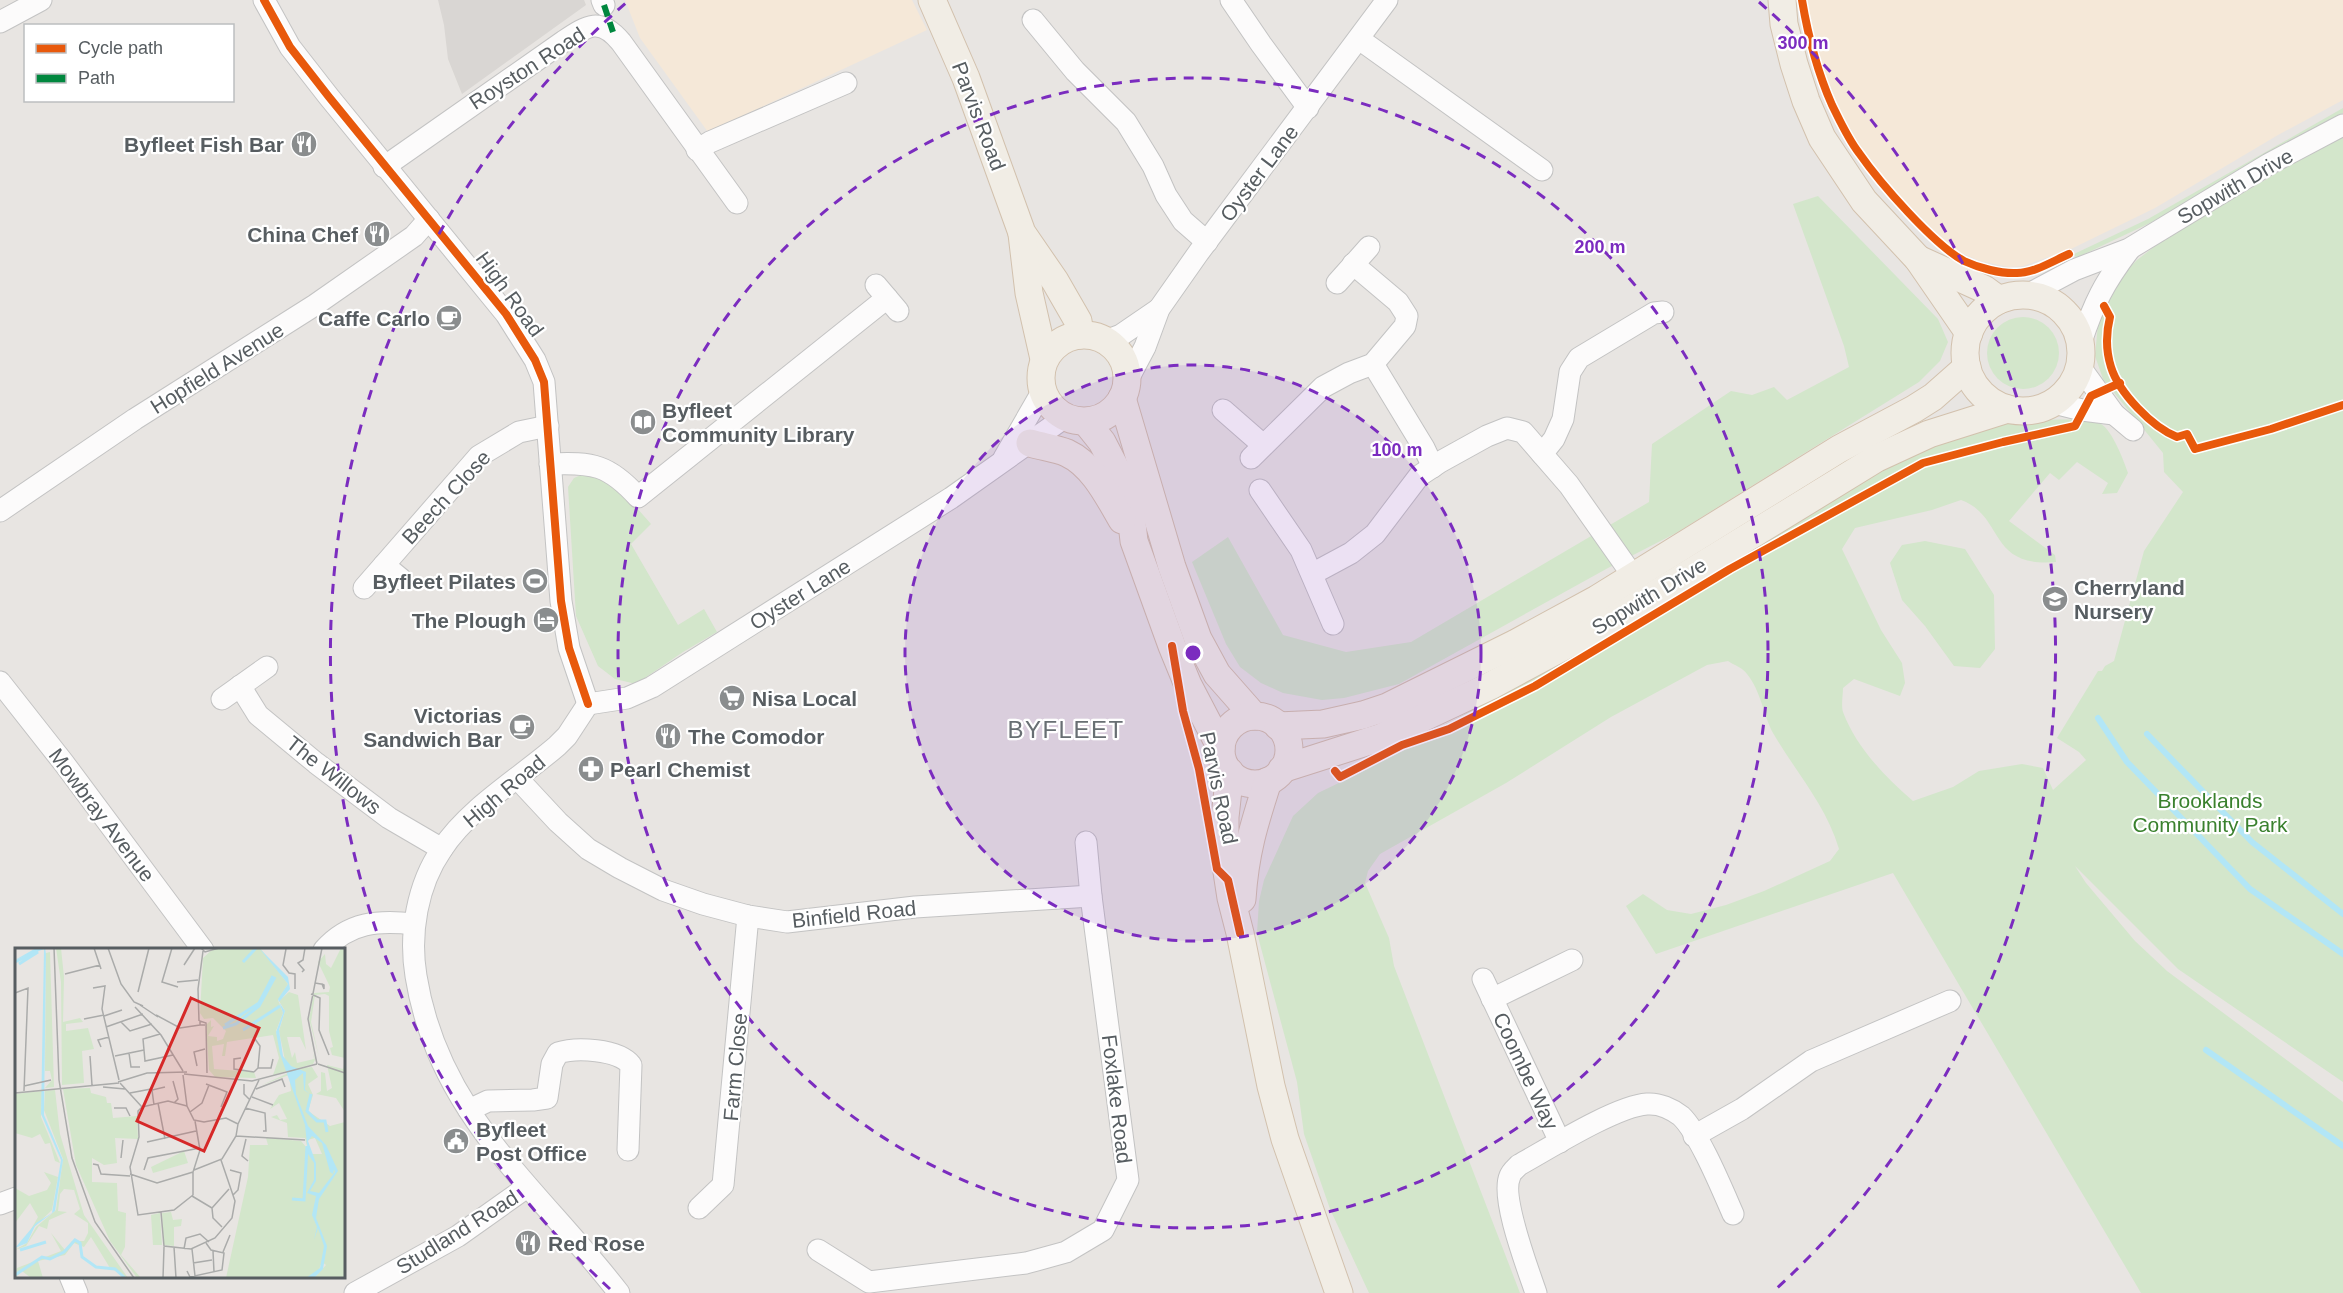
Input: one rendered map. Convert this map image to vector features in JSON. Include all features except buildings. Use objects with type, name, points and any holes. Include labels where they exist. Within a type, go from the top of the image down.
[{"type":"main road","name":"Parvis Road","points":[[932,0],[966,78],[1022,233],[1027,282],[1044,359]]},
{"type":"main road","points":[[1782,0],[1784,24],[1794,64],[1806,101],[1822,138],[1864,201],[1918,260],[1968,333]]},
{"type":"main road","name":"Parvis Road","points":[[1022,233],[1055,281],[1078,321],[1093,338]]},
{"type":"main road","points":[[1918,260],[1984,289],[1999,300]]},
{"type":"main road","points":[[2027,295],[2040,297],[2062,309],[2071,319],[2080,355]]},
{"type":"main road","name":"Sopwith Drive","points":[[2027,295],[2008,297],[1986,308],[1968,333],[1965,356],[1967,367],[1973,382],[1982,394],[2008,409],[2024,411],[2039,409],[2054,403],[2070,387],[2080,355]]},
{"type":"main road","points":[[1125,390],[1114,410],[1101,418],[1075,420],[1051,407],[1042,392],[1040,376],[1044,359],[1053,347],[1065,339],[1093,338],[1118,351],[1125,365],[1125,390],[1172,567],[1198,639],[1217,674],[1288,742],[1287,761],[1275,775],[1258,783],[1248,783],[1225,760],[1228,729],[1235,722],[1266,721]]},
{"type":"main road","name":"Sopwith Drive","points":[[1266,721],[1323,724],[1346,720],[1398,703],[1589,604],[1839,450],[1914,409],[1933,397],[1967,367]]},
{"type":"main road","name":"Sopwith Drive","points":[[1275,775],[1382,737],[1490,686],[1613,620],[1878,458],[1929,434],[2008,409]]},
{"type":"main road","name":"Parvis Road","points":[[1075,420],[1102,442],[1116,469],[1131,514],[1134,542],[1188,685],[1225,760],[1225,859],[1231,898],[1271,1086],[1285,1139],[1339,1293]]},
{"type":"main road","points":[[1030,443],[1054,448],[1082,462],[1106,494],[1134,542]]},
{"type":"main road","name":"Parvis Road","points":[[1240,933],[1245,856],[1275,775]]},
{"type":"street","points":[[0,22],[41,0]]},
{"type":"street","name":"High Road","points":[[264,0],[290,47],[384,167],[507,314],[535,360],[544,382],[561,601],[569,648],[588,704],[567,736],[468,819],[442,849],[420,899],[414,924],[414,962],[426,1023],[453,1085],[495,1148],[619,1293]]},
{"type":"street","points":[[1232,0],[1308,108]]},
{"type":"street","name":"Oyster Lane","points":[[1125,390],[1159,309],[1386,0]]},
{"type":"street","points":[[1033,20],[1075,71],[1126,122],[1154,166],[1166,195],[1183,221],[1207,242]]},
{"type":"street","name":"Royston Road","points":[[384,167],[564,41],[584,28],[596,25],[613,32],[621,42],[737,203]]},
{"type":"street","points":[[1359,39],[1542,170]]},
{"type":"street","points":[[697,150],[710,142],[846,82]]},
{"type":"street","name":"Sopwith Drive","points":[[2027,295],[2074,270],[2129,249],[2269,164],[2343,125]]},
{"type":"street","name":"Hopfield Avenue","points":[[0,511],[135,419],[315,305],[414,236],[429,219]]},
{"type":"street","points":[[1337,283],[1369,247]]},
{"type":"street","name":"Sopwith Drive","points":[[2080,355],[2099,294],[2129,249]]},
{"type":"street","points":[[1223,410],[1257,451],[1323,387],[1349,373],[1373,364],[1405,326],[1407,316],[1398,302],[1353,264]]},
{"type":"street","points":[[550,464],[582,462],[604,468],[628,486],[638,498],[887,298]]},
{"type":"street","name":"Oyster Lane","points":[[1093,338],[1129,331],[1159,309]]},
{"type":"street","points":[[1542,454],[1554,439],[1563,419],[1570,372],[1579,358],[1654,313],[1663,312]]},
{"type":"street","points":[[2080,355],[2114,414],[2133,430]]},
{"type":"street","points":[[1373,364],[1433,467]]},
{"type":"street","name":"Oyster Lane","points":[[1002,461],[1042,392]]},
{"type":"street","name":"Sopwith Drive","points":[[2054,403],[2082,410],[2114,414]]},
{"type":"street","name":"Oyster Lane","points":[[588,704],[627,698],[652,687],[941,505],[1030,443],[1075,420]]},
{"type":"street","name":"Beech Close","points":[[364,588],[479,456],[519,432],[548,426]]},
{"type":"street","points":[[1312,574],[1351,553],[1375,534],[1419,476],[1487,436],[1507,428],[1523,432],[1569,485],[1633,576]]},
{"type":"street","points":[[1260,490],[1301,550],[1333,624]]},
{"type":"street","points":[[384,565],[401,579]]},
{"type":"street","points":[[222,699],[267,667]]},
{"type":"street","name":"Mowbray Avenue","points":[[0,681],[202,948]]},
{"type":"street","name":"The Willows","points":[[240,686],[258,715],[308,756],[389,818],[442,849]]},
{"type":"street","name":"Binfield Road","points":[[518,778],[558,822],[588,849],[663,890],[748,916],[787,922],[915,908],[1090,896]]},
{"type":"street","name":"Foxlake Road","points":[[819,1250],[868,1282],[1026,1263],[1066,1252],[1103,1230],[1128,1180],[1090,896],[1086,842]]},
{"type":"street","name":"Farm Close","points":[[699,1208],[723,1185],[748,916]]},
{"type":"street","points":[[326,948],[350,928],[363,924],[388,921],[414,924]]},
{"type":"street","name":"Coombe Way","points":[[1492,999],[1572,960]]},
{"type":"street","name":"Coombe Way","points":[[1483,979],[1560,1142]]},
{"type":"street","points":[[1694,1136],[1742,1109],[1810,1061],[1950,1001]]},
{"type":"street","points":[[469,1110],[488,1101],[547,1098],[552,1064],[558,1053],[568,1050],[593,1050],[615,1055],[628,1061],[630,1065],[628,1150]]},
{"type":"street","points":[[1536,1293],[1514,1226],[1507,1191],[1510,1176],[1519,1165],[1625,1109],[1648,1104],[1665,1106],[1682,1117],[1714,1172],[1733,1214]]},
{"type":"street","name":"Studland Road","points":[[356,1293],[458,1236],[527,1187]]},
{"type":"street","points":[[71,1278],[77,1293]]},
{"type":"shaded area","points":[[438,0],[584,0],[586,5],[462,94],[448,59]]},
{"type":"shaded area","points":[[625,0],[912,0],[927,30],[708,132],[640,38]]},
{"type":"shaded area","points":[[1804,0],[2343,0],[2343,100],[2278,135],[2155,208],[2069,250],[2023,266],[2009,267],[1980,261],[1952,249],[1899,195],[1857,146],[1833,105],[1817,63]]},
{"type":"green space","points":[[2343,108],[2343,113],[2150,223],[2076,258],[2074,254],[2148,219]]},
{"type":"green space","name":"Brooklands Community Park","points":[[2343,136],[2343,1082],[2178,969],[2075,866],[2086,883],[2135,941],[2167,971],[2343,1102],[2343,1293],[2141,1293],[1893,873],[1656,954],[1626,906],[1643,894],[1667,910],[1691,914],[1726,905],[1764,891],[1830,861],[1839,849],[1818,803],[1773,733],[1752,681],[1743,670],[1728,661],[1707,665],[1611,717],[1506,783],[1380,854],[1368,871],[1365,883],[1389,938],[1394,966],[1520,1293],[1369,1293],[1330,1209],[1304,1134],[1297,1082],[1257,933],[1259,901],[1264,880],[1293,816],[1318,793],[1349,778],[1413,739],[1454,720],[1500,694],[1881,464],[2007,420],[2083,420],[2101,424],[2113,439],[2128,473],[2117,493],[2102,494],[2108,483],[2077,462],[2059,480],[2050,473],[2009,521],[2055,555],[2056,562],[2034,562],[2018,557],[2007,549],[1985,517],[1961,500],[1932,510],[1855,528],[1842,549],[1881,630],[1902,663],[1905,683],[1900,696],[1854,679],[1843,688],[1842,709],[1863,749],[1882,772],[1913,801],[1953,787],[1979,771],[2022,764],[2043,768],[2053,790],[2086,760],[2079,752],[2057,738],[2098,671],[2102,671],[2105,666],[2114,661],[2144,551],[2183,492],[2164,472],[2163,453],[2103,379],[2095,356],[2098,324],[2104,306],[2122,275],[2159,243]]},
{"type":"green space","points":[[1818,196],[1938,319],[1948,342],[1940,361],[1919,382],[1676,533],[1608,568],[1399,684],[1344,698],[1322,700],[1283,693],[1261,683],[1240,667],[1226,644],[1192,562],[1228,537],[1283,635],[1346,652],[1411,642],[1649,502],[1652,444],[1731,391],[1752,395],[1774,387],[1787,400],[1849,367],[1844,346],[1793,204]]},
{"type":"green space","points":[[2030,317],[2049,327],[2057,339],[2059,353],[2057,367],[2049,379],[2037,387],[2016,389],[1997,379],[1989,367],[1987,346],[1997,327],[2009,319]]},
{"type":"green space","points":[[586,473],[606,482],[622,494],[651,524],[631,544],[678,625],[704,609],[717,632],[636,684],[615,679],[598,666],[576,616],[568,487],[574,478]]},
{"type":"green space","points":[[1925,541],[1965,549],[1994,595],[1995,649],[1980,668],[1954,666],[1925,626],[1902,600],[1890,563],[1902,545]]},
{"type":"waterway","points":[[2098,718],[2127,762],[2250,889],[2343,954]]},
{"type":"waterway","points":[[2147,734],[2252,842],[2343,914]]},
{"type":"waterway","points":[[2206,1050],[2343,1146]]},
{"type":"marked path","points":[[604,5],[613,32]]},
{"type":"cycle path","points":[[264,0],[290,47],[506,314],[535,360],[544,382],[561,601],[569,648],[588,704]]},
{"type":"cycle path","points":[[1802,0],[1817,66],[1844,130],[1880,180],[1937,241],[1964,261],[1983,268],[2011,273],[2030,271],[2069,254]]},
{"type":"cycle path","points":[[2104,306],[2110,317],[2107,342],[2109,361],[2121,388],[2157,426],[2177,437],[2187,434],[2195,449],[2271,429],[2343,405]]},
{"type":"cycle path","points":[[1335,771],[1340,777],[1402,745],[1449,729],[1535,686],[1730,569],[1923,463],[2075,426],[2091,396],[2120,383]]},
{"type":"cycle path","points":[[1172,646],[1183,711],[1199,769],[1217,869],[1228,880],[1240,933]]},
{"type":"place","name":"Byfleet Fish Bar","points":[[304,144]]},
{"type":"place","name":"China Chef","points":[[377,234]]},
{"type":"place","name":"Caffe Carlo","points":[[449,318]]},
{"type":"place","name":"Byfleet Community Library","points":[[643,422]]},
{"type":"place","name":"Byfleet Pilates","points":[[535,581]]},
{"type":"place","name":"Cherryland Nursery","points":[[2055,599]]},
{"type":"place","name":"The Plough","points":[[546,620]]},
{"type":"place","name":"Nisa Local","points":[[732,698]]},
{"type":"place","name":"Victorias Sandwich Bar","points":[[522,727]]},
{"type":"place","name":"The Comodor","points":[[668,736]]},
{"type":"place","name":"Pearl Chemist","points":[[591,769]]},
{"type":"place","name":"Byfleet Post Office","points":[[456,1141]]},
{"type":"place","name":"Red Rose","points":[[528,1243]]},
{"type":"district","name":"BYFLEET","points":[[1066,729]]}]
